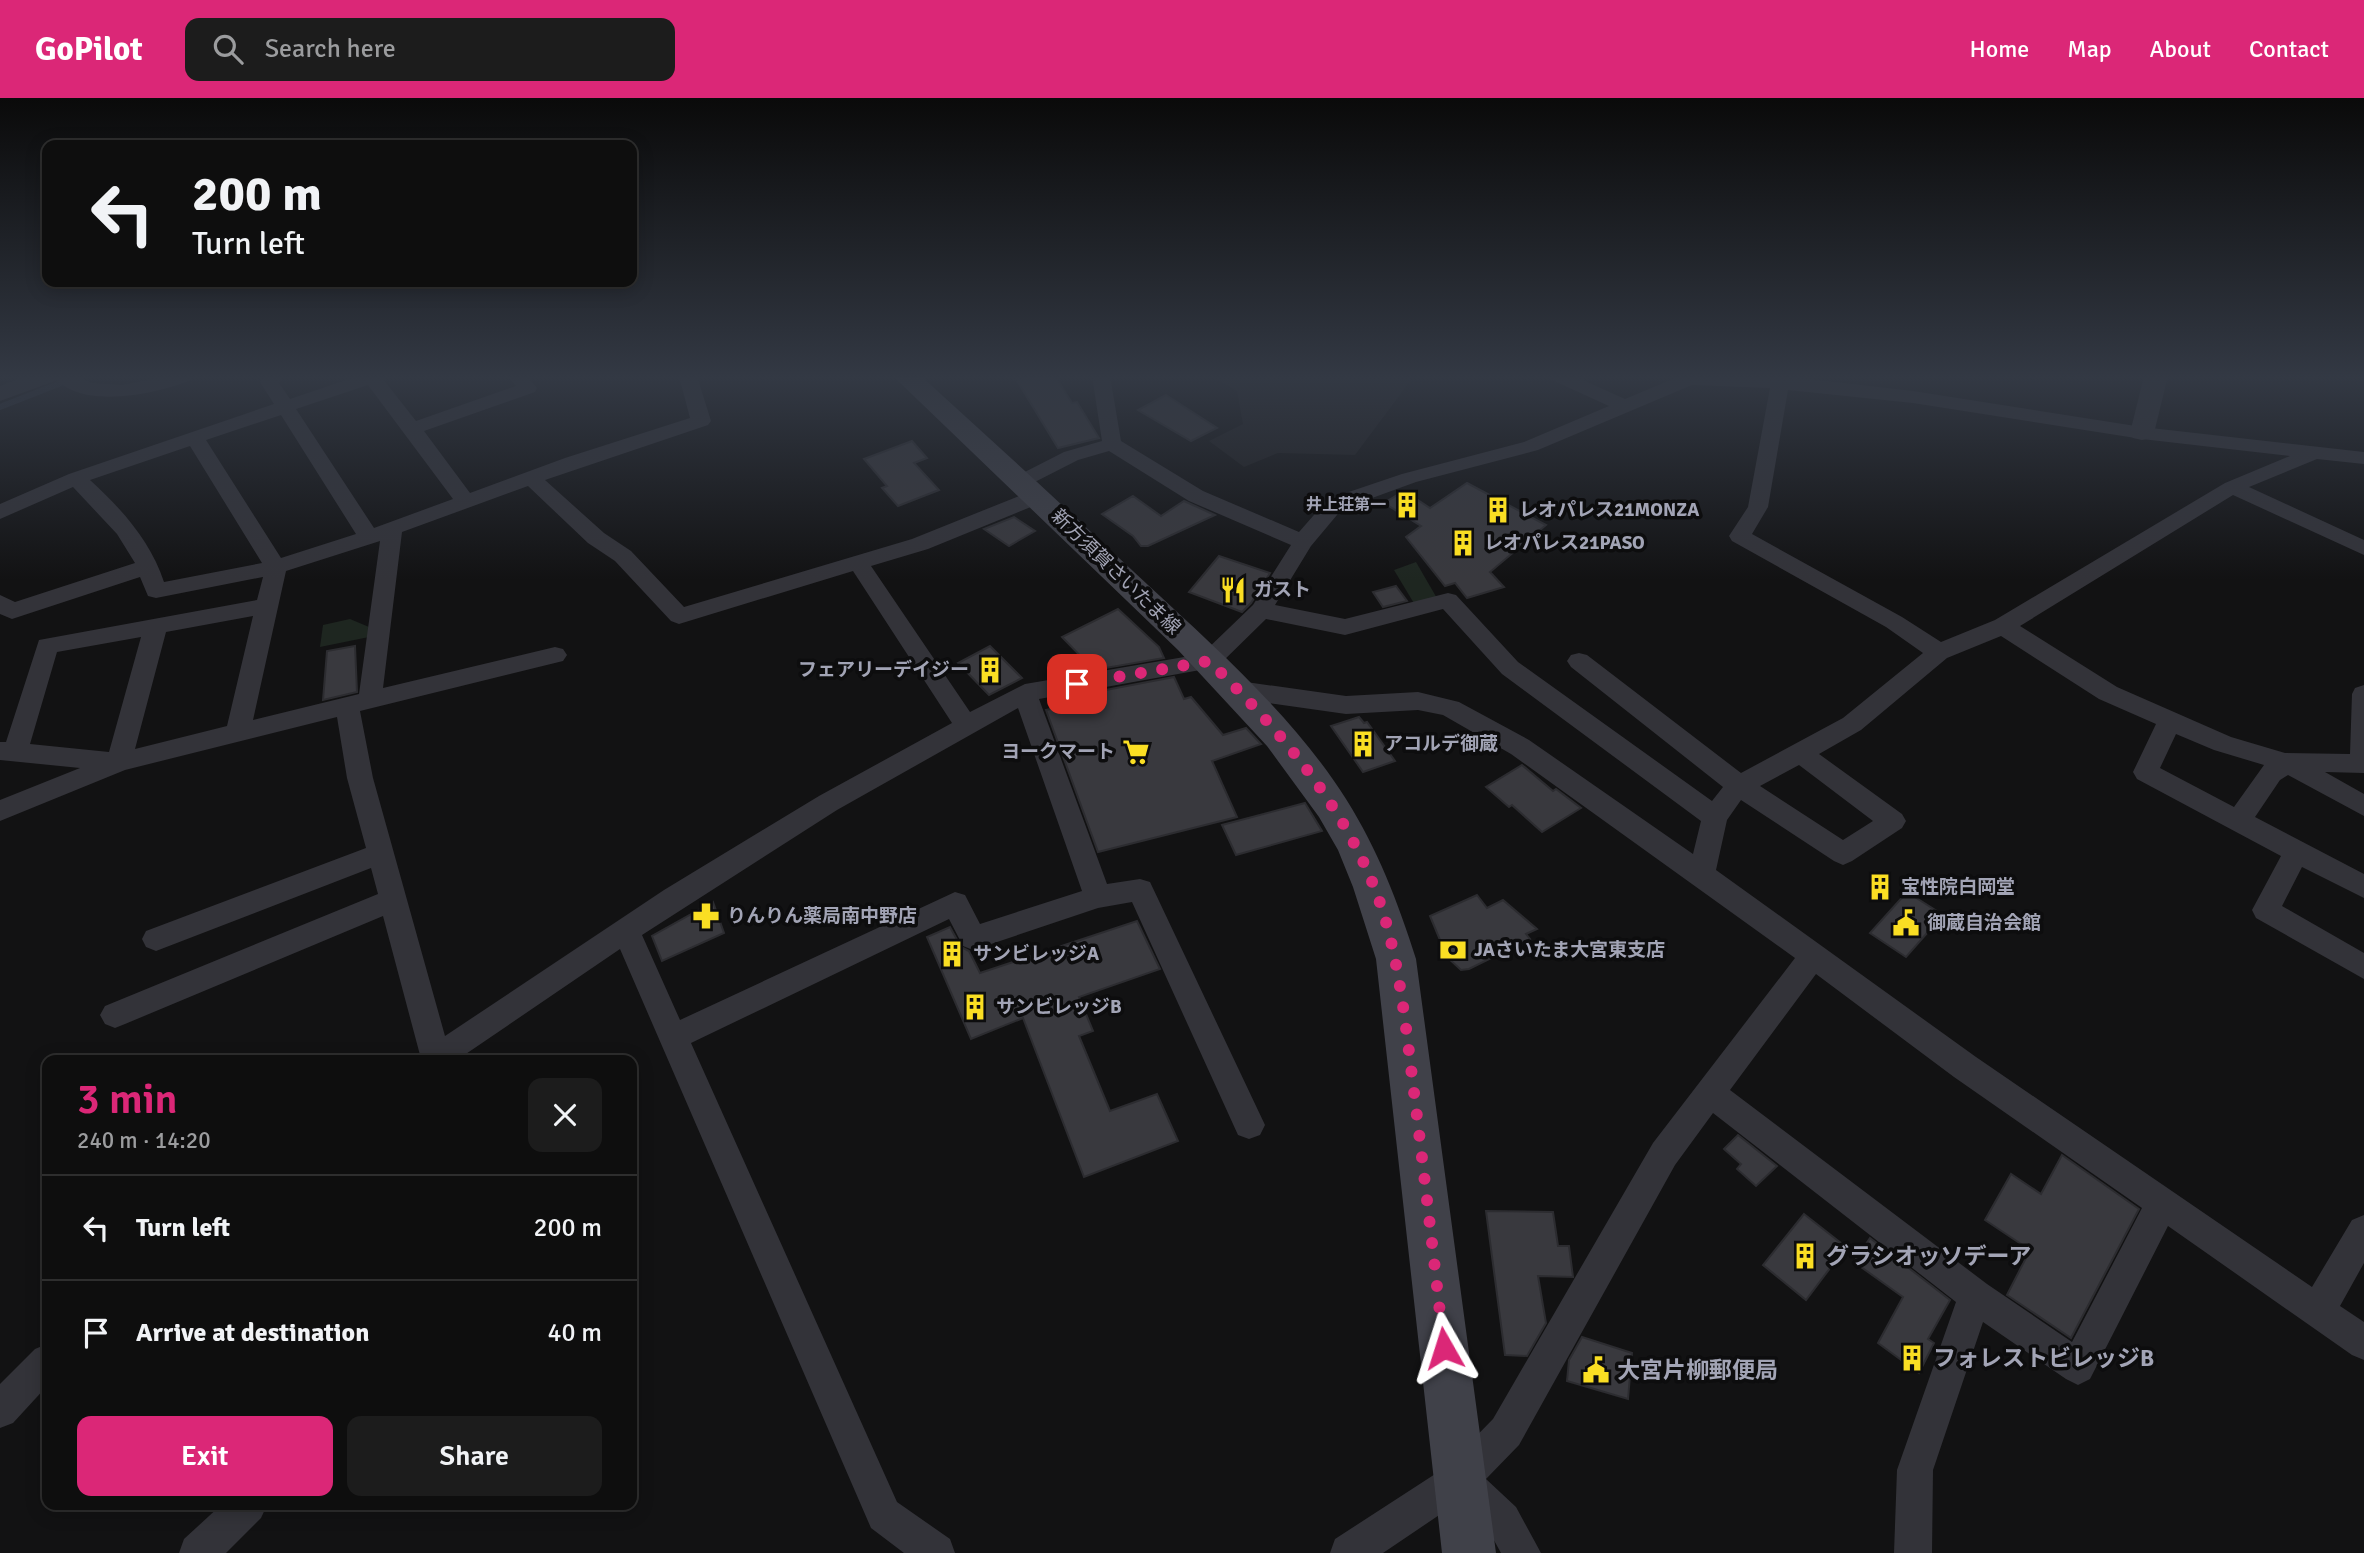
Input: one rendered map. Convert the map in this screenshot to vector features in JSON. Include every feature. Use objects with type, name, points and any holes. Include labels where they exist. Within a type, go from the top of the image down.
[{"type":"main road","name":"新方須賀さいたま線","points":[[979,444],[1239,690],[1294,751],[1354,845],[1377,896],[1392,946],[1419,1132],[1469,1553]]},
{"type":"street","points":[[0,512],[76,478],[177,444]]},
{"type":"street","points":[[199,444],[276,567],[238,733]]},
{"type":"street","points":[[308,444],[369,537]]},
{"type":"street","points":[[423,444],[467,503]]},
{"type":"street","points":[[76,478],[117,517],[149,566],[156,591],[276,567],[467,503],[572,462],[629,444]]},
{"type":"street","points":[[531,478],[596,538],[623,556],[679,616],[920,544],[1028,489],[1071,456],[1112,444],[1196,496],[1303,542]]},
{"type":"street","points":[[441,1055],[626,930],[816,811],[1025,694],[1209,661],[1262,610],[1303,542],[1335,504],[1409,478],[1536,444]]},
{"type":"street","points":[[1768,444],[1758,507],[1740,536],[1894,622],[1939,652]]},
{"type":"street","points":[[2235,444],[2364,458]]},
{"type":"street","points":[[1702,874],[1714,817],[1740,786],[1852,724],[1939,652],[2003,626],[2232,487],[2312,453]]},
{"type":"street","points":[[2232,487],[2364,548]]},
{"type":"street","points":[[392,529],[358,703],[359,778],[434,1055]]},
{"type":"street","points":[[859,564],[966,725]]},
{"type":"street","points":[[0,603],[12,611],[149,566]]},
{"type":"street","points":[[1262,610],[1345,627],[1448,600],[1510,668],[1714,817]]},
{"type":"street","points":[[119,762],[8,751],[47,646],[265,606]]},
{"type":"street","points":[[119,762],[156,625]]},
{"type":"street","points":[[2003,626],[2108,693],[2223,744],[2285,762],[2364,806]]},
{"type":"street","points":[[0,811],[119,762],[555,655]]},
{"type":"street","points":[[1579,661],[1740,786],[1843,854],[1893,821],[1800,752]]},
{"type":"street","points":[[1239,690],[1346,705],[1418,701],[1450,708],[1520,747],[1702,874],[1812,957],[2364,1343]]},
{"type":"street","points":[[1025,694],[1098,897]]},
{"type":"street","points":[[2285,762],[2363,764],[2364,694]]},
{"type":"street","points":[[2170,720],[2147,772],[2364,887]]},
{"type":"street","points":[[2238,822],[2271,773],[2287,764],[2285,762]]},
{"type":"street","points":[[2297,852],[2266,910],[2364,967]]},
{"type":"street","points":[[156,939],[380,854]]},
{"type":"street","points":[[672,1038],[955,903],[973,938],[1098,897],[1140,890],[1249,1125]]},
{"type":"street","points":[[115,1015],[392,900]]},
{"type":"street","points":[[626,930],[884,1516],[936,1553]]},
{"type":"street","points":[[1349,1553],[1459,1480],[1506,1432],[1664,1154],[1812,957]]},
{"type":"street","points":[[1711,1093],[1975,1296],[2078,1367],[2162,1204]]},
{"type":"street","points":[[2318,1310],[2364,1231]]},
{"type":"street","points":[[1913,1553],[1915,1470],[1975,1296]]},
{"type":"street","points":[[0,1410],[42,1366]]},
{"type":"street","points":[[1459,1480],[1503,1520],[1522,1553]]},
{"type":"street","points":[[198,1553],[233,1510]]},
{"type":"shaded area","points":[[1213,444],[1363,444],[1355,455],[1278,453],[1244,467]]},
{"type":"shaded area","points":[[1416,562],[1438,600],[1415,605],[1394,570]]},
{"type":"shaded area","points":[[350,619],[369,627],[369,637],[320,647],[323,625]]},
{"type":"building","points":[[904,444],[915,444],[927,458],[914,463],[939,490],[898,506],[882,488],[887,486],[864,459]]},
{"type":"building","points":[[1056,444],[1075,444],[1058,448]]},
{"type":"building","points":[[1467,483],[1546,525],[1490,572],[1504,587],[1467,598],[1455,583],[1445,586],[1406,537],[1421,526],[1384,503],[1404,491],[1430,508]]},
{"type":"building","points":[[1133,496],[1161,516],[1184,501],[1215,515],[1148,546],[1141,546],[1133,536],[1102,514]]},
{"type":"building","points":[[1014,517],[1035,531],[1009,546],[984,529]]},
{"type":"building","points":[[1219,556],[1270,573],[1242,612],[1189,592]]},
{"type":"building","points":[[1396,586],[1407,601],[1383,607],[1373,592]]},
{"type":"building","points":[[1118,609],[1159,647],[1164,658],[1094,670],[1062,637]]},
{"type":"building","points":[[355,646],[357,692],[323,700],[327,651]]},
{"type":"building","name":"フェアリーデイジー","points":[[990,646],[1022,678],[989,695],[958,663]]},
{"type":"building","points":[[1174,677],[1184,699],[1191,697],[1223,735],[1246,728],[1261,744],[1212,761],[1237,817],[1098,852],[1046,710],[1097,698],[1095,692]]},
{"type":"building","name":"アコルデ御蔵","points":[[1359,717],[1364,723],[1367,722],[1395,761],[1363,772],[1331,726]]},
{"type":"building","points":[[1522,765],[1553,791],[1556,789],[1581,808],[1542,832],[1512,805],[1509,807],[1486,787]]},
{"type":"building","points":[[1305,803],[1322,831],[1236,855],[1222,825]]},
{"type":"building","points":[[1907,892],[1943,915],[1906,957],[1870,933]]},
{"type":"building","points":[[1477,895],[1487,908],[1503,900],[1537,929],[1526,934],[1530,939],[1469,969],[1461,970],[1447,957],[1430,916]]},
{"type":"building","points":[[713,902],[724,933],[662,961],[652,936]]},
{"type":"building","points":[[1137,921],[1160,969],[1079,997],[1093,1031],[1079,1036],[1110,1111],[1157,1094],[1178,1141],[1084,1177],[1023,1018],[971,1039],[927,937],[950,927],[961,947],[969,951],[980,973]]},
{"type":"building","points":[[1738,1135],[1777,1166],[1756,1186],[1737,1169],[1741,1164],[1724,1149]]},
{"type":"building","points":[[2062,1155],[2139,1209],[2071,1338],[2007,1295],[2030,1250],[1985,1220],[2011,1174],[2041,1194]]},
{"type":"building","points":[[1486,1211],[1553,1212],[1558,1246],[1569,1246],[1573,1277],[1538,1276],[1546,1323],[1527,1356],[1505,1355]]},
{"type":"building","name":"グラシオッソデーア","points":[[1804,1214],[1846,1247],[1806,1300],[1763,1265]]},
{"type":"building","points":[[1870,1238],[1950,1300],[1928,1339],[1934,1343],[1919,1373],[1878,1343],[1903,1297],[1854,1262]]},
{"type":"building","points":[[1582,1337],[1632,1353],[1628,1399],[1567,1381],[1569,1360]]},
{"type":"place","name":"井上荘第一","points":[[1407,505]]},
{"type":"place","name":"レオパレス21MONZA","points":[[1498,510]]},
{"type":"place","name":"レオパレス21PASO","points":[[1463,543]]},
{"type":"place","name":"ガスト","points":[[1233,590]]},
{"type":"place","name":"フェアリーデイジー","points":[[990,670]]},
{"type":"place","name":"アコルデ御蔵","points":[[1363,744]]},
{"type":"place","name":"ヨークマート","points":[[1136,752]]},
{"type":"place","name":"宝性院白岡堂","points":[[1880,887]]},
{"type":"place","name":"りんりん薬局南中野店","points":[[706,916]]},
{"type":"place","name":"御蔵自治会館","points":[[1906,923]]},
{"type":"place","name":"JAさいたま大宮東支店","points":[[1453,950]]},
{"type":"place","name":"サンビレッジA","points":[[952,954]]},
{"type":"place","name":"サンビレッジB","points":[[975,1007]]},
{"type":"place","name":"グラシオッソデーア","points":[[1805,1256]]},
{"type":"place","name":"フォレストビレッジB","points":[[1912,1358]]},
{"type":"place","name":"大宮片柳郵便局","points":[[1596,1370]]},
{"type":"route","points":[[1077,684],[1209,661],[1269,721],[1294,751],[1354,845],[1377,896],[1396,959],[1444,1348]]}]
